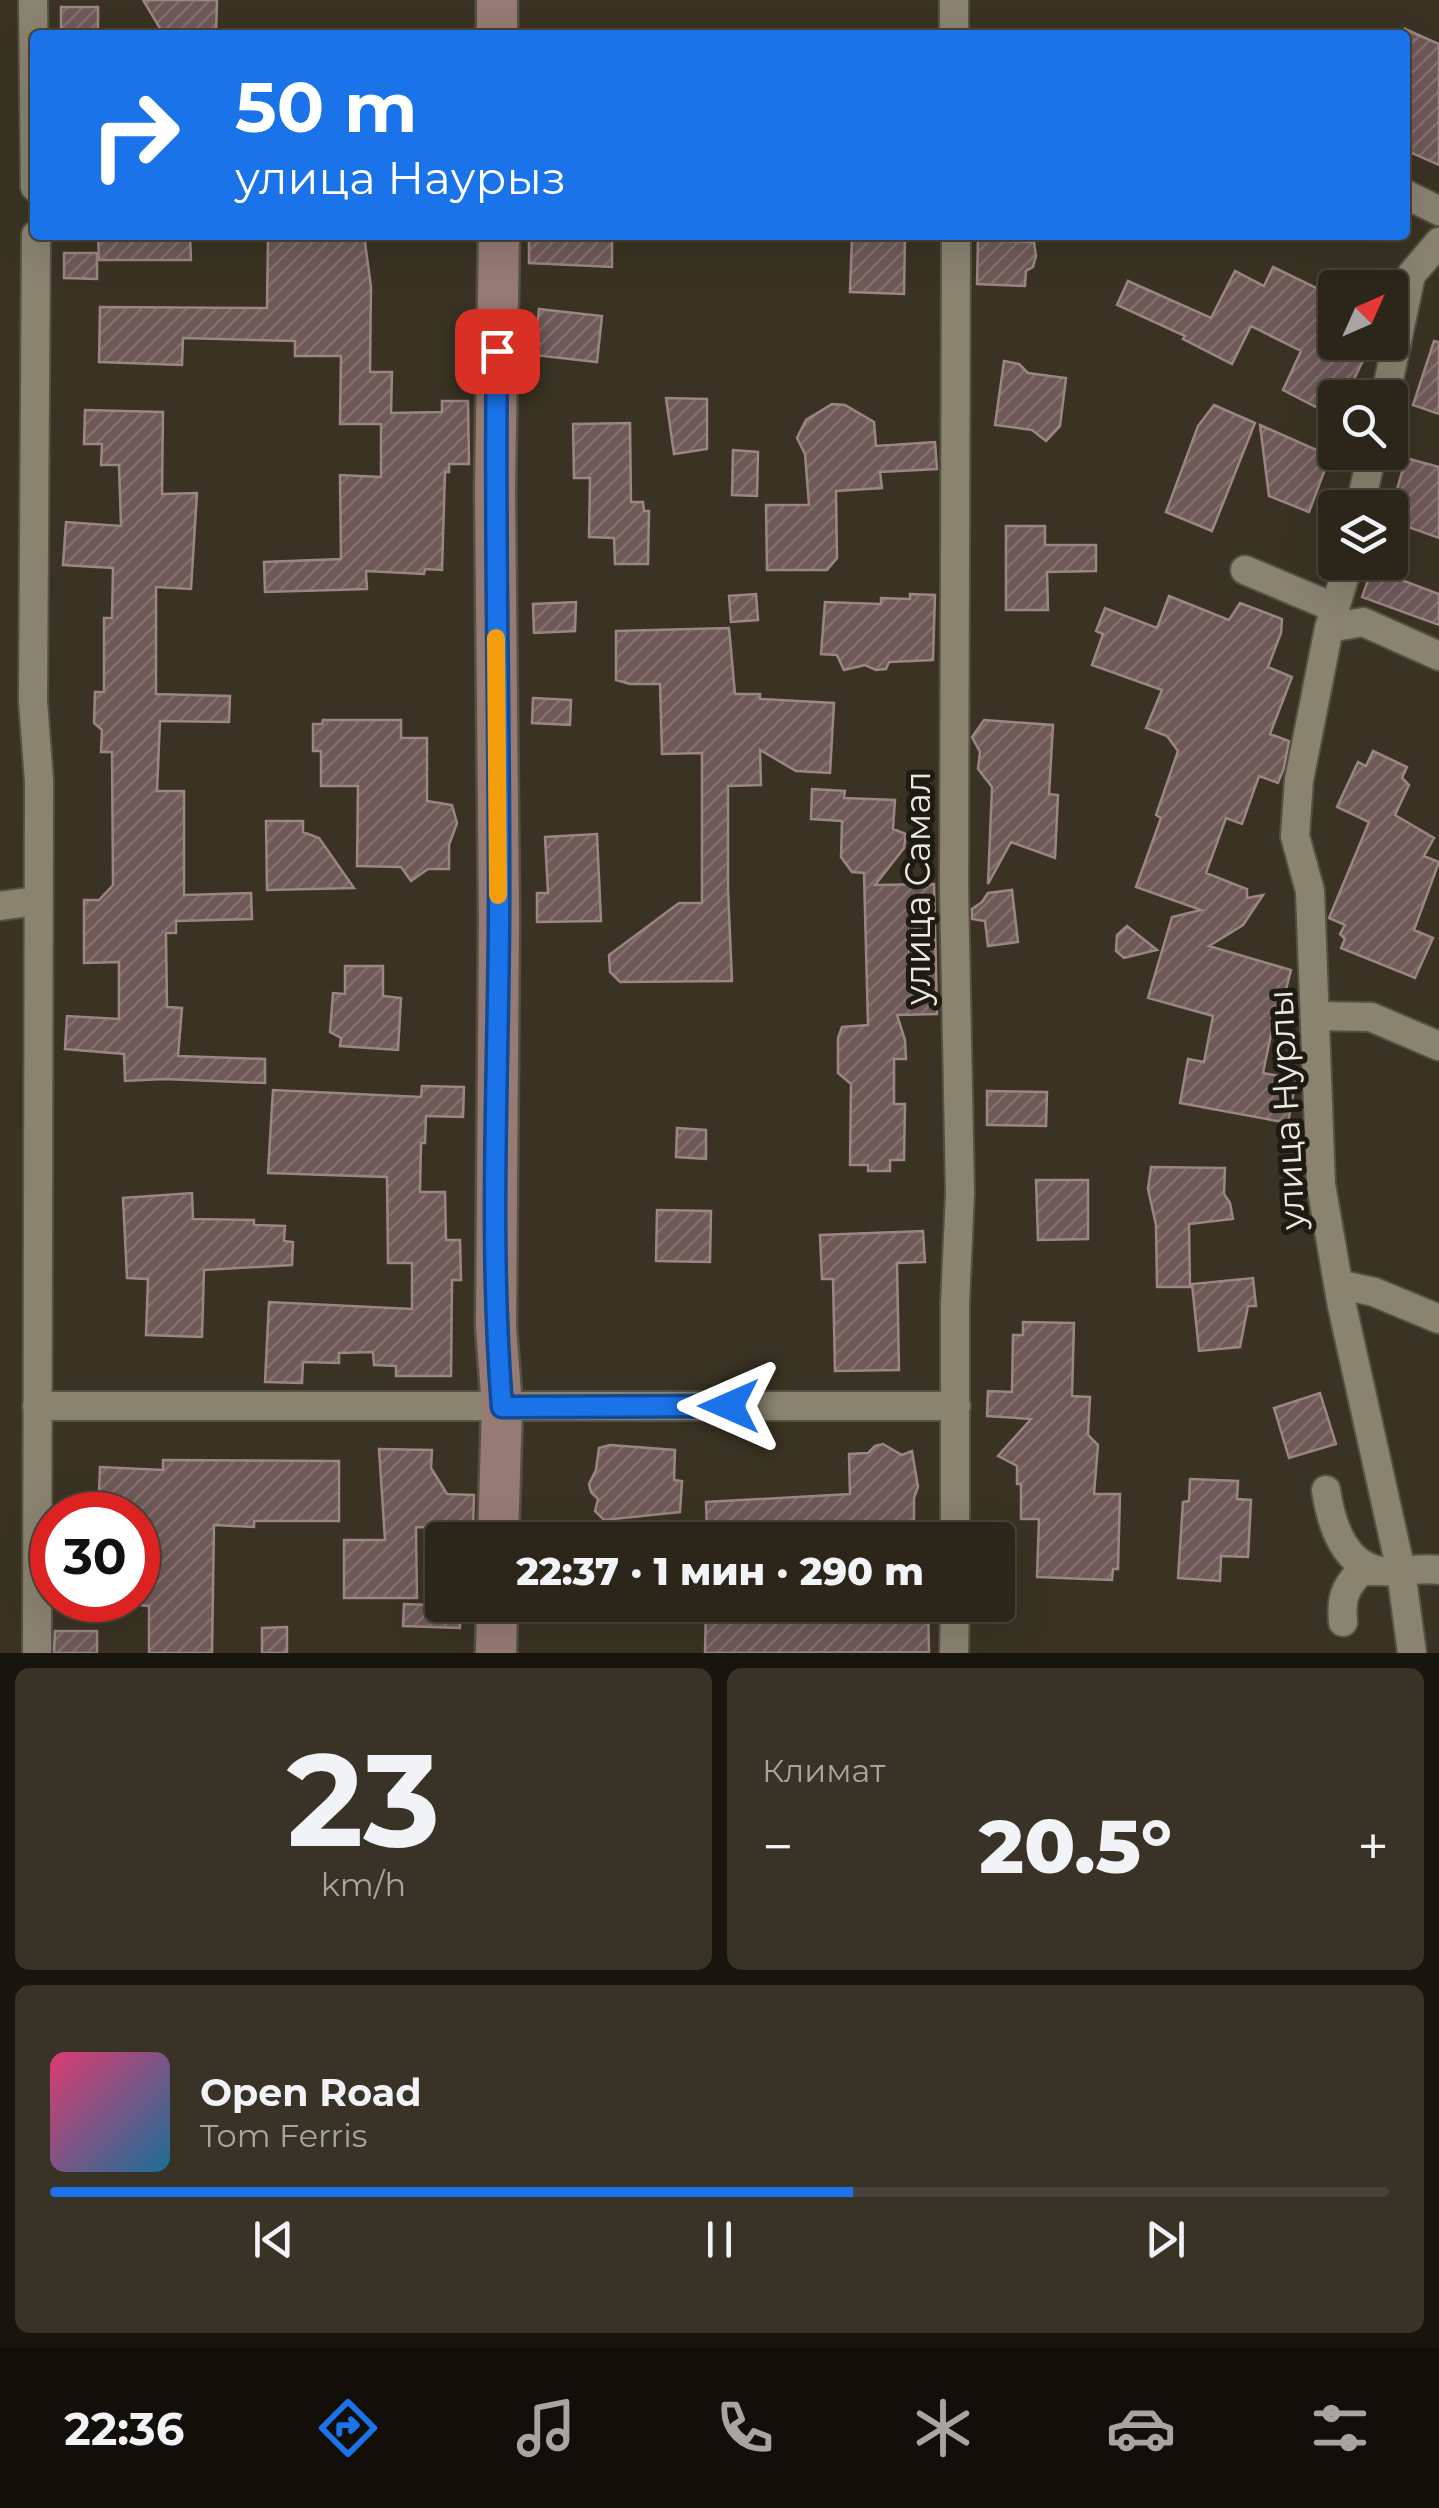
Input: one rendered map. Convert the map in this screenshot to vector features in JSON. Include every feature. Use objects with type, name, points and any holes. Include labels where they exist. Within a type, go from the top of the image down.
[{"type":"street","points":[[33,0],[33,30]]},
{"type":"street","points":[[496,30],[497,0]]},
{"type":"street","points":[[954,0],[954,30]]},
{"type":"street","points":[[1410,196],[1439,211]]},
{"type":"street","points":[[36,240],[34,701],[39,780],[36,1653]]},
{"type":"street","points":[[499,240],[495,489],[499,918],[494,1179],[496,1327],[502,1407],[499,1522]]},
{"type":"street","name":"улица Самал","points":[[955,1522],[960,1193],[953,828],[956,240]]},
{"type":"street","points":[[1389,380],[1412,274],[1439,242]]},
{"type":"street","points":[[1245,570],[1332,618],[1364,622],[1439,656]]},
{"type":"street","name":"улица Нурлы","points":[[1344,580],[1332,618],[1299,780],[1295,836],[1310,892],[1321,1185],[1390,1571],[1412,1653]]},
{"type":"street","points":[[0,906],[37,901]]},
{"type":"street","points":[[1317,1016],[1371,1017],[1439,1046]]},
{"type":"street","points":[[1338,1284],[1374,1292],[1439,1319]]},
{"type":"street","points":[[37,1406],[956,1406]]},
{"type":"street","points":[[1326,1490],[1339,1540],[1357,1562],[1390,1571]]},
{"type":"street","points":[[1343,1622],[1341,1599],[1361,1572],[1439,1570]]},
{"type":"street","points":[[496,1653],[497,1622]]},
{"type":"street","points":[[954,1653],[955,1622]]},
{"type":"building","points":[[143,0],[217,0],[216,30],[161,30]]},
{"type":"building","points":[[61,7],[98,7],[98,30],[61,30]]},
{"type":"building","points":[[1410,31],[1439,44],[1439,165],[1410,152]]},
{"type":"building","points":[[98,240],[190,240],[191,260],[99,260]]},
{"type":"building","points":[[268,240],[365,240],[371,287],[370,372],[392,372],[391,413],[442,412],[442,401],[468,401],[469,464],[449,464],[449,472],[445,472],[442,570],[425,569],[424,574],[366,571],[367,589],[265,592],[264,562],[341,559],[340,475],[381,477],[381,424],[340,424],[341,356],[295,356],[295,341],[183,338],[182,365],[99,362],[100,307],[267,308]]},
{"type":"building","points":[[529,240],[612,240],[612,267],[529,263]]},
{"type":"building","points":[[852,240],[905,240],[904,294],[850,292]]},
{"type":"building","points":[[978,240],[1034,242],[1036,256],[1033,267],[1026,271],[1025,286],[977,284]]},
{"type":"building","points":[[64,253],[97,253],[97,279],[64,278]]},
{"type":"building","points":[[1273,267],[1318,289],[1318,360],[1363,360],[1354,380],[1318,380],[1318,408],[1283,390],[1301,351],[1251,326],[1232,364],[1183,339],[1185,336],[1117,305],[1128,281],[1211,318],[1235,271],[1264,286]]},
{"type":"building","points":[[539,309],[602,316],[597,362],[534,355]]},
{"type":"building","points":[[1434,341],[1439,342],[1439,414],[1413,405]]},
{"type":"building","points":[[1004,361],[1019,364],[1028,373],[1066,378],[1060,426],[1046,441],[1032,430],[995,425]]},
{"type":"building","points":[[666,398],[707,399],[707,449],[674,454]]},
{"type":"building","points":[[832,404],[845,405],[874,422],[876,446],[935,442],[937,469],[880,472],[882,488],[836,491],[837,558],[827,570],[767,570],[766,505],[809,505],[805,454],[797,438],[806,420]]},
{"type":"building","points":[[1214,405],[1255,423],[1212,531],[1166,512],[1198,426]]},
{"type":"building","points":[[85,410],[163,412],[162,494],[197,493],[191,589],[156,587],[156,694],[230,696],[229,722],[160,721],[157,791],[184,791],[184,895],[251,893],[252,919],[176,921],[176,933],[166,933],[167,1007],[182,1008],[178,1056],[265,1059],[265,1083],[125,1081],[124,1054],[65,1049],[67,1016],[119,1019],[119,962],[84,963],[84,900],[99,900],[113,885],[112,752],[101,752],[102,730],[94,723],[95,692],[104,692],[104,618],[112,618],[113,568],[63,565],[66,522],[121,526],[119,465],[101,465],[102,444],[84,444]]},
{"type":"building","points":[[630,423],[631,502],[643,502],[644,511],[649,511],[648,564],[615,564],[614,538],[589,537],[590,478],[574,478],[573,424]]},
{"type":"building","points":[[1260,425],[1318,451],[1318,470],[1325,470],[1309,512],[1269,496]]},
{"type":"building","points":[[733,450],[758,452],[757,496],[732,495]]},
{"type":"building","points":[[1408,459],[1439,467],[1439,538],[1408,527],[1408,490],[1397,490],[1403,470],[1408,470]]},
{"type":"building","points":[[1006,526],[1045,526],[1045,545],[1096,545],[1096,571],[1047,572],[1048,610],[1006,610]]},
{"type":"building","points":[[1368,580],[1401,580],[1439,594],[1439,625],[1362,597]]},
{"type":"building","points":[[756,594],[758,620],[731,622],[729,596]]},
{"type":"building","points":[[910,594],[935,595],[933,660],[889,662],[886,669],[865,665],[844,670],[837,655],[821,654],[825,602],[881,604],[881,598],[910,599]]},
{"type":"building","points":[[1169,596],[1229,620],[1240,603],[1282,619],[1268,667],[1292,677],[1270,734],[1289,741],[1284,768],[1278,783],[1259,776],[1242,824],[1226,818],[1206,873],[1247,889],[1247,898],[1263,895],[1243,925],[1209,946],[1291,970],[1285,993],[1280,991],[1263,1073],[1296,1079],[1288,1123],[1180,1103],[1188,1059],[1204,1062],[1213,1016],[1148,998],[1172,917],[1201,910],[1136,887],[1161,818],[1156,815],[1178,751],[1167,736],[1146,728],[1162,690],[1092,665],[1103,634],[1096,631],[1105,608],[1157,628]]},
{"type":"building","points":[[576,602],[575,631],[534,633],[533,604]]},
{"type":"building","points":[[729,628],[735,694],[834,703],[830,773],[796,771],[760,750],[761,785],[728,786],[732,981],[620,982],[610,972],[609,955],[679,903],[702,903],[702,753],[662,754],[660,684],[616,680],[616,631]]},
{"type":"building","points":[[533,698],[571,700],[570,725],[532,723]]},
{"type":"building","points":[[323,720],[401,720],[401,738],[427,738],[427,801],[452,805],[457,823],[449,845],[449,869],[428,869],[411,881],[401,867],[357,866],[358,786],[321,786],[321,751],[313,751],[313,724],[322,724]]},
{"type":"building","points":[[984,720],[1053,725],[1049,794],[1058,795],[1055,858],[1011,842],[988,884],[992,787],[978,769],[980,752],[972,737]]},
{"type":"building","points":[[1373,751],[1407,767],[1402,778],[1409,785],[1395,815],[1434,838],[1424,856],[1439,862],[1414,930],[1433,938],[1415,978],[1341,948],[1345,939],[1340,934],[1345,925],[1329,918],[1369,822],[1337,807],[1358,762],[1366,766]]},
{"type":"building","points":[[812,789],[845,791],[844,798],[895,800],[893,829],[906,834],[904,848],[875,885],[934,884],[937,1014],[897,1015],[906,1059],[894,1059],[894,1104],[905,1104],[904,1160],[890,1160],[890,1171],[868,1171],[868,1165],[850,1165],[851,1084],[838,1073],[838,1038],[842,1027],[868,1025],[864,873],[852,872],[841,857],[842,821],[811,819]]},
{"type":"building","points":[[266,821],[303,821],[303,832],[319,838],[354,888],[267,890]]},
{"type":"building","points":[[597,834],[601,921],[537,922],[537,893],[548,893],[545,837]]},
{"type":"building","points":[[1012,890],[1018,942],[988,946],[985,921],[972,919],[972,909],[988,893]]},
{"type":"building","points":[[1127,926],[1157,950],[1124,958],[1116,951],[1117,935]]},
{"type":"building","points":[[345,966],[383,966],[383,996],[401,998],[398,1050],[340,1046],[341,1038],[330,1032],[333,993],[345,994]]},
{"type":"building","points":[[422,1086],[464,1087],[463,1117],[426,1116],[425,1143],[421,1143],[420,1192],[445,1192],[446,1240],[460,1240],[461,1280],[452,1280],[451,1376],[396,1376],[396,1366],[374,1365],[373,1352],[339,1353],[339,1363],[303,1362],[302,1383],[265,1382],[269,1302],[412,1309],[412,1263],[388,1263],[387,1177],[268,1173],[273,1090],[421,1097]]},
{"type":"building","points":[[987,1091],[1047,1092],[1046,1126],[987,1125]]},
{"type":"building","points":[[677,1128],[706,1130],[706,1159],[676,1157]]},
{"type":"building","points":[[1151,1167],[1225,1168],[1224,1194],[1233,1219],[1189,1224],[1190,1287],[1157,1287],[1156,1225],[1148,1189]]},
{"type":"building","points":[[1036,1180],[1088,1180],[1088,1239],[1038,1240]]},
{"type":"building","points":[[192,1193],[193,1219],[254,1220],[254,1225],[285,1226],[284,1241],[293,1242],[292,1265],[204,1270],[202,1337],[146,1335],[148,1279],[127,1278],[123,1198]]},
{"type":"building","points":[[657,1210],[711,1211],[710,1262],[656,1261]]},
{"type":"building","points":[[923,1231],[925,1262],[897,1263],[899,1370],[835,1371],[833,1279],[822,1279],[820,1235]]},
{"type":"building","points":[[1253,1278],[1256,1306],[1248,1306],[1240,1347],[1199,1351],[1192,1284]]},
{"type":"building","points":[[1023,1322],[1074,1323],[1072,1396],[1090,1397],[1088,1435],[1098,1445],[1094,1494],[1120,1494],[1118,1569],[1113,1569],[1112,1580],[1037,1577],[1039,1519],[1021,1519],[1017,1466],[998,1456],[1031,1419],[987,1416],[988,1391],[1012,1392],[1013,1335],[1023,1335]]},
{"type":"building","points":[[1320,1393],[1336,1444],[1289,1458],[1274,1408]]},
{"type":"building","points":[[883,1444],[902,1455],[912,1451],[918,1487],[914,1522],[707,1522],[706,1502],[850,1494],[849,1454],[868,1453]]},
{"type":"building","points":[[610,1445],[675,1450],[674,1480],[682,1481],[680,1512],[604,1520],[595,1511],[598,1499],[589,1484],[599,1448]]},
{"type":"building","points":[[379,1449],[432,1450],[431,1468],[447,1494],[474,1495],[473,1522],[425,1522],[425,1527],[416,1527],[417,1598],[344,1598],[344,1540],[385,1540]]},
{"type":"building","points":[[163,1460],[339,1461],[339,1521],[254,1521],[254,1527],[214,1525],[212,1653],[149,1653],[149,1622],[160,1622],[160,1492],[99,1492],[100,1467],[163,1470]]},
{"type":"building","points":[[1190,1479],[1238,1481],[1237,1499],[1251,1500],[1248,1557],[1221,1556],[1220,1581],[1178,1578],[1183,1502],[1189,1501]]},
{"type":"building","points":[[404,1604],[425,1605],[425,1622],[460,1622],[460,1628],[403,1626]]},
{"type":"building","points":[[706,1622],[928,1622],[929,1652],[705,1653]]},
{"type":"building","points":[[287,1627],[287,1653],[262,1653],[262,1628]]},
{"type":"building","points":[[55,1631],[97,1631],[97,1653],[54,1653]]},
{"type":"slow traffic","points":[[496,638],[498,895]]},
{"type":"route","points":[[497,351],[499,918],[494,1179],[496,1327],[502,1407],[729,1406]]}]
